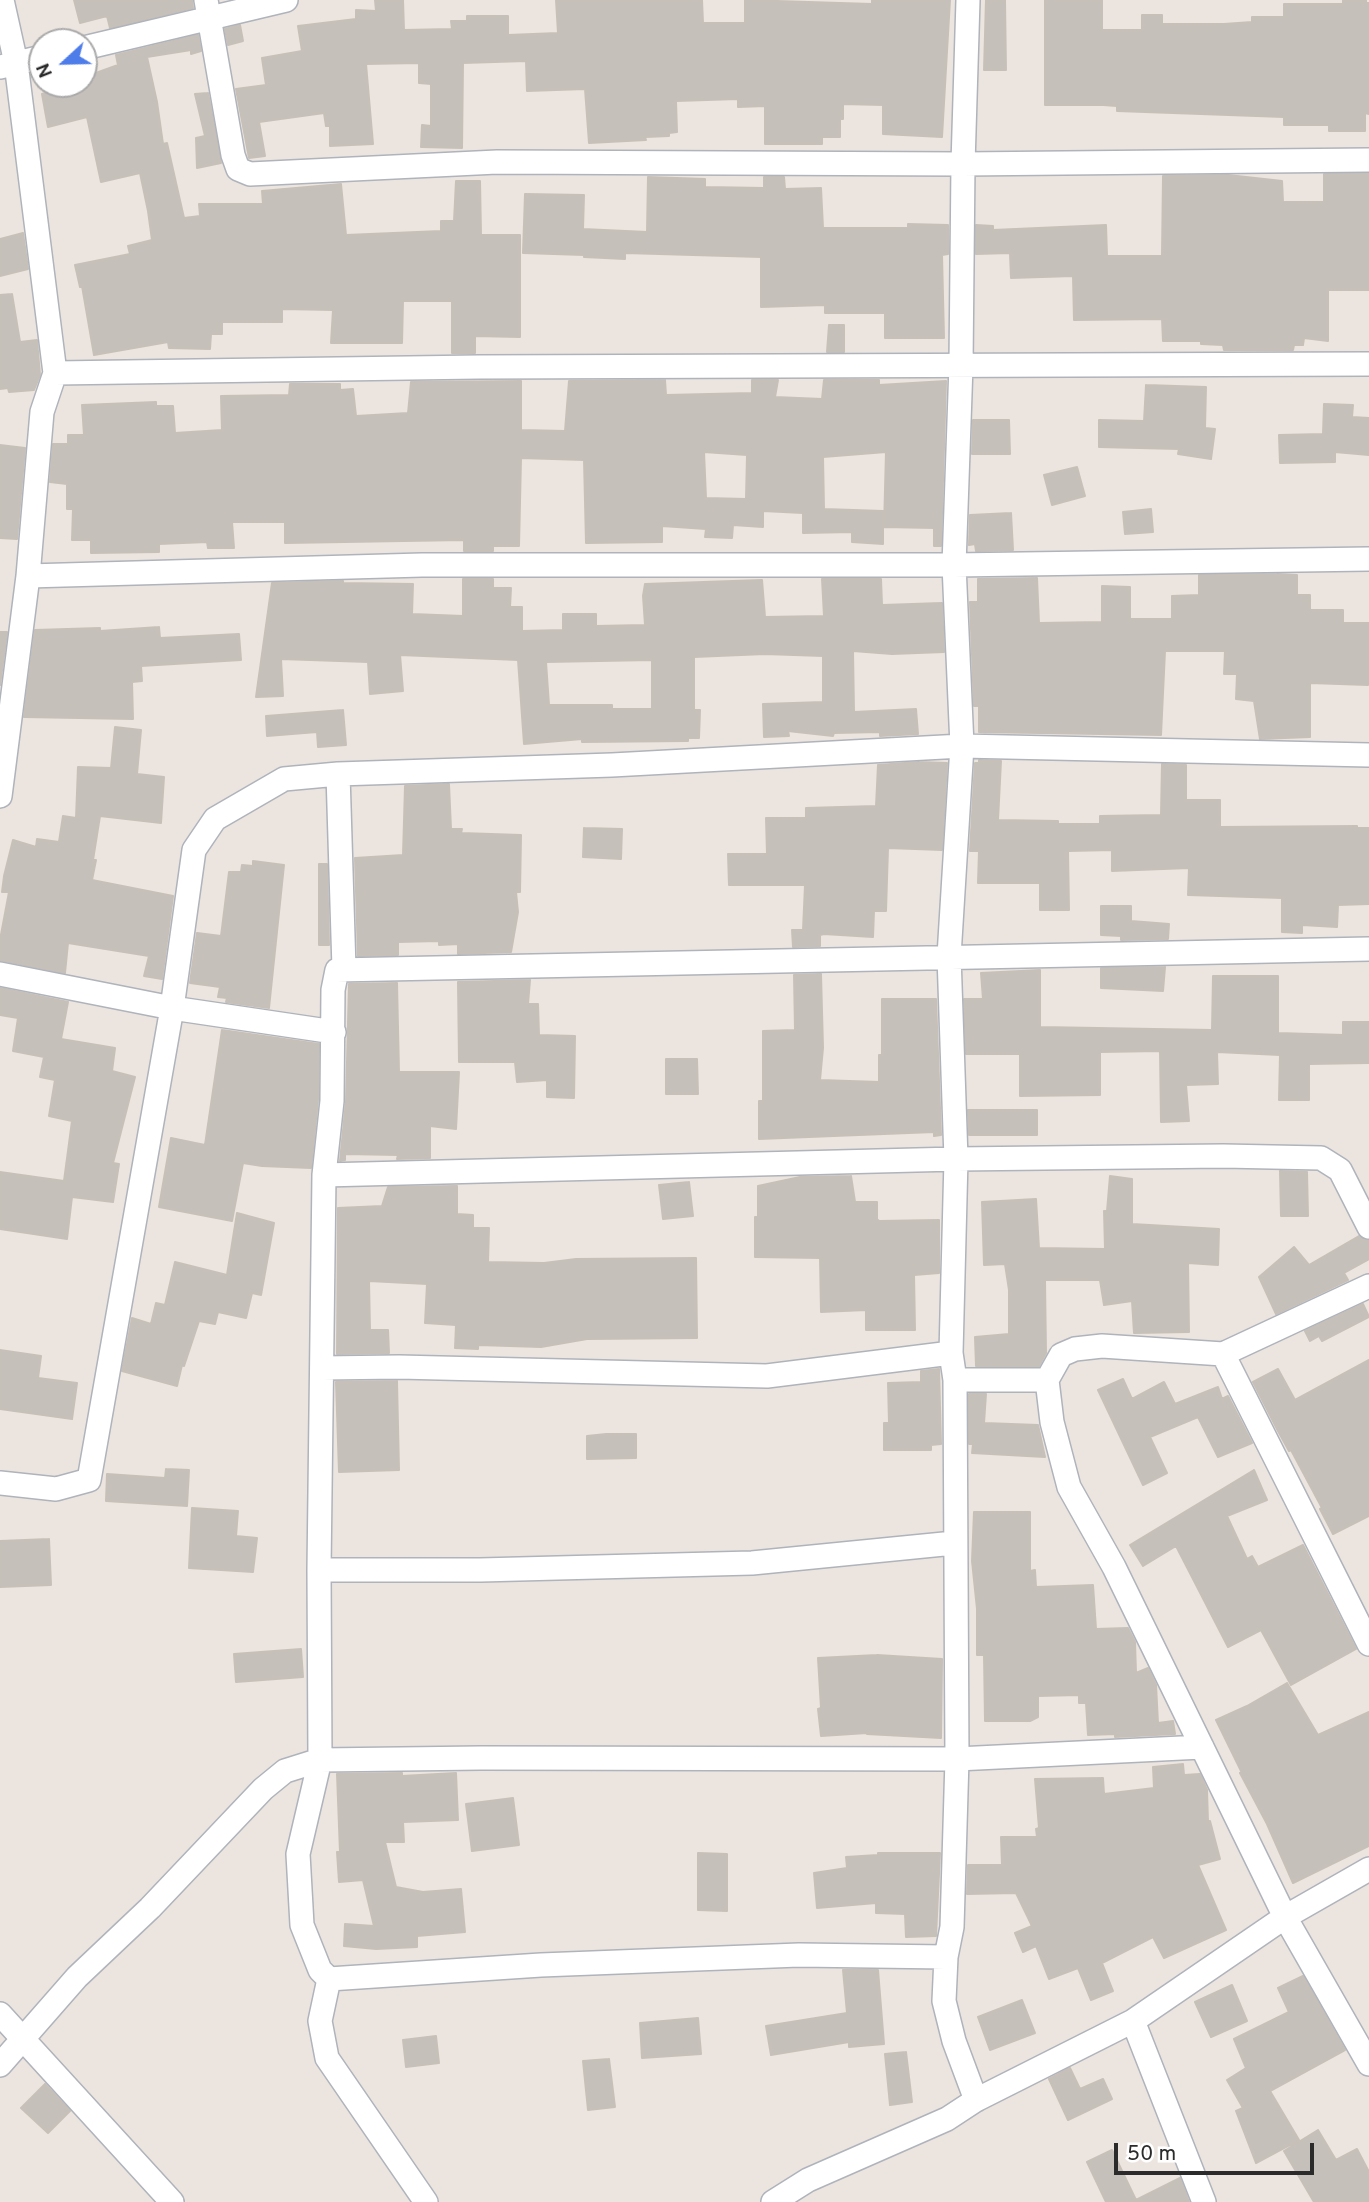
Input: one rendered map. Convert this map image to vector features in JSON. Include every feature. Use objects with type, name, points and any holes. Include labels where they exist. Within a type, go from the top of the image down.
[{"type":"street","points":[[0,796],[28,576],[42,412],[55,373],[8,65],[2,0]]},
{"type":"street","points":[[98,44],[208,10],[286,0]]},
{"type":"street","points":[[968,0],[954,565],[962,746],[949,956],[956,1159],[951,1353],[955,1380],[957,1759],[952,1927],[946,1957],[944,2001],[954,2040],[976,2100]]},
{"type":"street","points":[[208,10],[233,155],[238,169],[250,174],[497,162],[963,164],[1369,160]]},
{"type":"street","points":[[8,65],[28,60]]},
{"type":"street","points":[[55,373],[479,367],[1369,364]]},
{"type":"street","points":[[28,576],[422,565],[954,565],[1369,559]]},
{"type":"street","points":[[0,1483],[57,1489],[89,1480],[172,1008],[194,850],[215,819],[284,779],[338,774],[612,765],[962,746],[1369,755]]},
{"type":"street","points":[[338,774],[344,969]]},
{"type":"street","points":[[946,1957],[799,1955],[541,1965],[329,1979],[320,1970],[302,1925],[298,1854],[320,1760],[319,1570],[324,1175],[332,1101],[333,990],[337,970],[1369,948]]},
{"type":"street","points":[[0,974],[172,1008],[334,1032]]},
{"type":"street","points":[[324,1175],[956,1159],[1223,1156],[1321,1158],[1340,1170],[1369,1227]]},
{"type":"street","points":[[1369,1286],[1223,1354],[1102,1346],[1075,1349],[1061,1355],[1047,1380],[1052,1422],[1069,1487],[1114,1567],[1285,1917],[1369,2064]]},
{"type":"street","points":[[322,1368],[399,1367],[767,1376],[951,1353]]},
{"type":"street","points":[[1223,1354],[1369,1644]]},
{"type":"street","points":[[955,1380],[1047,1380]]},
{"type":"street","points":[[319,1570],[480,1570],[752,1563],[954,1543]]},
{"type":"street","points":[[0,2065],[77,1977],[150,1908],[264,1789],[285,1771],[320,1760],[957,1759],[1202,1747]]},
{"type":"street","points":[[773,2202],[808,2180],[947,2119],[976,2100],[1133,2021],[1285,1917],[1369,1869]]},
{"type":"street","points":[[329,1979],[320,2021],[327,2058],[426,2202]]},
{"type":"street","points":[[0,2014],[172,2202]]},
{"type":"street","points":[[1133,2021],[1203,2202]]},
{"type":"building","points":[[74,0],[192,0],[193,8],[110,28],[107,16],[80,23]]},
{"type":"building","points":[[375,0],[403,0],[404,30],[452,29],[451,21],[467,21],[467,16],[508,16],[508,35],[558,33],[556,0],[702,0],[703,23],[745,23],[745,0],[872,4],[872,0],[950,0],[942,137],[883,134],[883,105],[843,104],[840,137],[822,137],[822,144],[765,144],[765,106],[738,107],[738,99],[676,101],[677,132],[669,133],[669,136],[589,143],[585,89],[527,91],[526,61],[463,63],[462,148],[421,147],[422,125],[431,126],[431,84],[419,83],[419,63],[366,64],[373,144],[330,146],[330,126],[326,126],[324,113],[259,122],[265,156],[249,158],[236,89],[266,85],[262,58],[302,51],[298,26],[356,19],[356,10],[376,11]]},
{"type":"building","points":[[986,0],[1005,0],[1006,70],[984,70]]},
{"type":"building","points":[[1045,0],[1102,0],[1102,30],[1142,30],[1142,15],[1162,15],[1162,24],[1224,24],[1252,22],[1252,17],[1284,17],[1284,4],[1343,4],[1343,0],[1366,0],[1366,3],[1369,3],[1369,114],[1365,113],[1365,131],[1329,131],[1329,125],[1284,125],[1284,117],[1117,111],[1117,106],[1103,105],[1045,105]]},
{"type":"building","points":[[240,25],[243,41],[228,45],[225,29]]},
{"type":"building","points":[[198,35],[201,51],[147,57],[163,144],[167,143],[184,218],[200,216],[199,204],[263,204],[262,191],[341,184],[346,235],[441,231],[441,221],[454,221],[456,181],[480,181],[481,235],[520,235],[520,337],[475,336],[475,353],[452,353],[452,301],[403,301],[402,343],[331,343],[333,310],[282,309],[282,322],[222,322],[222,334],[211,334],[210,349],[169,348],[168,342],[94,355],[82,286],[80,287],[75,265],[130,254],[128,246],[152,240],[148,211],[140,173],[101,182],[87,117],[48,127],[43,98],[98,98],[98,72],[118,65],[116,55]]},
{"type":"building","points":[[208,93],[221,163],[197,168],[196,138],[205,136],[195,94]]},
{"type":"building","points":[[1324,174],[1369,174],[1369,290],[1328,290],[1328,341],[1304,338],[1303,345],[1294,345],[1293,350],[1224,350],[1223,345],[1201,344],[1201,341],[1163,341],[1162,319],[1074,320],[1073,276],[1011,278],[1010,253],[976,254],[976,225],[993,226],[993,230],[1106,225],[1107,256],[1162,256],[1163,176],[1228,175],[1282,181],[1283,202],[1324,202]]},
{"type":"building","points":[[648,177],[705,179],[705,187],[764,188],[764,177],[784,177],[785,189],[821,188],[823,228],[948,225],[948,254],[942,255],[944,338],[885,338],[885,313],[825,313],[825,305],[761,307],[761,257],[625,253],[625,259],[523,253],[525,194],[584,195],[583,229],[647,232]]},
{"type":"building","points":[[23,233],[28,269],[0,276],[0,239]]},
{"type":"building","points":[[12,294],[20,342],[37,340],[40,375],[34,390],[9,392],[8,388],[0,389],[0,295]]},
{"type":"building","points":[[829,325],[844,325],[844,352],[827,352]]},
{"type":"building","points":[[665,380],[666,395],[752,393],[752,380],[778,380],[775,397],[822,399],[824,380],[879,380],[879,385],[946,381],[941,546],[934,546],[934,528],[884,527],[886,452],[823,457],[824,509],[883,511],[883,544],[852,542],[852,532],[803,533],[803,513],[763,511],[763,527],[733,525],[732,538],[705,537],[706,529],[662,526],[662,542],[586,543],[584,460],[521,458],[519,546],[493,546],[493,551],[464,551],[464,540],[285,543],[285,522],[232,522],[234,548],[208,548],[207,542],[159,544],[159,552],[91,553],[91,540],[72,540],[73,509],[67,509],[67,484],[50,482],[53,444],[68,444],[68,435],[84,435],[82,405],[156,402],[156,406],[173,406],[175,433],[222,430],[221,396],[289,395],[290,384],[340,384],[340,390],[353,389],[356,416],[408,413],[411,382],[521,381],[521,430],[565,431],[569,381]],"holes":[[[704,452],[747,455],[746,499],[706,498]]]},
{"type":"building","points":[[1146,385],[1206,387],[1205,428],[1215,429],[1211,459],[1178,454],[1179,449],[1099,447],[1099,420],[1144,421]]},
{"type":"building","points":[[1324,404],[1353,405],[1352,417],[1369,418],[1369,455],[1335,452],[1335,462],[1280,463],[1279,435],[1323,434]]},
{"type":"building","points":[[973,420],[1009,420],[1010,454],[972,454]]},
{"type":"building","points":[[0,445],[25,448],[17,539],[0,538]]},
{"type":"building","points":[[1077,467],[1085,496],[1052,505],[1044,475]]},
{"type":"building","points":[[1151,509],[1153,532],[1125,534],[1123,512]]},
{"type":"building","points":[[1011,513],[1013,550],[976,551],[975,544],[969,545],[970,515]]},
{"type":"building","points":[[1199,575],[1297,575],[1297,595],[1310,595],[1310,610],[1343,610],[1343,623],[1369,623],[1368,685],[1310,683],[1310,737],[1260,739],[1254,701],[1236,699],[1237,674],[1224,674],[1225,651],[1165,651],[1161,735],[979,732],[979,706],[974,706],[970,602],[978,602],[978,579],[1037,578],[1039,623],[1102,622],[1102,586],[1130,587],[1130,619],[1172,619],[1172,596],[1199,595]]},
{"type":"building","points":[[463,579],[493,579],[493,588],[511,588],[510,607],[522,607],[522,631],[563,630],[563,614],[596,614],[596,626],[645,625],[645,584],[762,580],[765,617],[824,616],[822,579],[881,579],[882,605],[942,603],[944,652],[892,654],[853,651],[854,712],[916,709],[918,734],[880,736],[880,732],[834,733],[833,736],[788,731],[789,736],[764,737],[763,704],[823,702],[823,656],[765,654],[694,657],[694,710],[700,710],[699,738],[688,738],[688,741],[582,742],[582,739],[524,744],[518,660],[400,655],[403,691],[370,694],[368,662],[281,659],[283,696],[256,697],[272,583],[343,581],[413,584],[412,614],[463,616]],"holes":[[[652,660],[652,709],[612,709],[612,705],[549,705],[546,662]]]},
{"type":"building","points":[[159,627],[160,638],[239,634],[241,660],[141,666],[142,681],[132,682],[133,719],[24,717],[35,630],[100,628],[100,631]]},
{"type":"building","points":[[0,632],[7,632],[0,685]]},
{"type":"building","points":[[343,710],[346,745],[318,747],[317,732],[267,736],[266,716]]},
{"type":"building","points":[[115,727],[141,730],[137,774],[164,777],[161,823],[100,816],[92,880],[173,896],[162,979],[144,976],[149,956],[68,943],[65,973],[0,960],[0,940],[9,892],[2,892],[13,840],[36,847],[37,839],[59,842],[63,816],[76,818],[78,767],[111,768]]},
{"type":"building","points":[[979,760],[1001,761],[998,820],[1100,824],[1100,816],[1161,815],[1162,764],[1186,765],[1186,800],[1220,800],[1220,827],[1369,828],[1369,904],[1338,905],[1337,927],[1302,925],[1302,933],[1282,932],[1282,898],[1188,895],[1189,868],[1112,871],[1112,850],[1068,851],[1069,910],[1040,910],[1040,883],[978,883],[979,851],[970,851],[975,763],[979,763]]},
{"type":"building","points":[[947,763],[942,850],[888,848],[886,911],[874,911],[873,937],[824,934],[820,935],[820,946],[793,947],[792,930],[803,930],[805,885],[729,885],[728,854],[767,854],[766,818],[806,818],[806,808],[876,806],[878,765]]},
{"type":"building","points":[[449,784],[451,829],[462,829],[461,833],[521,835],[520,892],[516,892],[518,912],[511,952],[458,954],[458,944],[439,945],[439,941],[398,942],[398,955],[358,956],[355,858],[403,855],[405,786]]},
{"type":"building","points":[[584,828],[622,829],[621,859],[583,857]]},
{"type":"building","points":[[253,861],[284,865],[269,1008],[226,1002],[227,998],[218,997],[220,987],[190,983],[197,933],[221,936],[229,872],[241,872],[242,865],[253,866]]},
{"type":"building","points":[[319,864],[327,864],[329,945],[319,945]]},
{"type":"building","points":[[1101,906],[1131,906],[1131,921],[1169,924],[1168,939],[1121,940],[1121,936],[1101,935]]},
{"type":"building","points":[[1165,967],[1163,991],[1101,988],[1101,968]]},
{"type":"building","points":[[1040,970],[1040,1027],[1212,1030],[1213,976],[1278,976],[1278,1033],[1343,1035],[1343,1022],[1369,1022],[1369,1063],[1309,1064],[1309,1100],[1279,1100],[1280,1055],[1217,1052],[1218,1084],[1186,1085],[1189,1121],[1161,1122],[1160,1051],[1100,1052],[1100,1095],[1020,1096],[1020,1054],[966,1054],[964,999],[983,999],[981,973]]},
{"type":"building","points":[[821,974],[823,1048],[820,1080],[879,1082],[882,999],[936,999],[941,1135],[934,1136],[934,1132],[759,1139],[759,1101],[763,1101],[763,1031],[795,1030],[794,975]]},
{"type":"building","points":[[530,980],[528,1004],[538,1004],[539,1035],[575,1036],[574,1098],[547,1097],[547,1080],[517,1082],[515,1062],[459,1062],[458,982]]},
{"type":"building","points":[[397,983],[399,1072],[459,1072],[456,1129],[430,1126],[430,1158],[397,1159],[398,1155],[345,1154],[345,1160],[340,1161],[346,1101],[349,984]]},
{"type":"building","points":[[0,988],[68,1002],[61,1039],[115,1048],[112,1071],[135,1077],[113,1163],[119,1164],[113,1202],[72,1197],[67,1239],[0,1229],[0,1172],[64,1181],[72,1121],[49,1116],[55,1080],[40,1077],[44,1057],[13,1051],[18,1018],[0,1015]]},
{"type":"building","points":[[222,1030],[319,1044],[318,1100],[311,1168],[243,1163],[232,1221],[159,1207],[171,1138],[205,1145]]},
{"type":"building","points":[[666,1059],[697,1059],[698,1094],[666,1094]]},
{"type":"building","points":[[968,1110],[1037,1110],[1037,1135],[969,1135]]},
{"type":"building","points":[[1280,1171],[1307,1172],[1308,1216],[1281,1216]]},
{"type":"building","points":[[851,1176],[855,1202],[877,1202],[879,1221],[939,1220],[939,1273],[914,1275],[915,1330],[866,1330],[866,1310],[821,1312],[820,1258],[755,1257],[758,1186],[800,1177]]},
{"type":"building","points":[[1110,1176],[1132,1179],[1132,1224],[1219,1229],[1218,1265],[1188,1263],[1189,1332],[1134,1333],[1132,1301],[1104,1305],[1100,1280],[1045,1280],[1046,1353],[1039,1366],[976,1366],[975,1337],[1009,1334],[1009,1290],[1005,1264],[984,1265],[982,1202],[1036,1199],[1039,1248],[1105,1249],[1104,1211],[1107,1211]]},
{"type":"building","points":[[689,1182],[693,1216],[663,1219],[659,1185]]},
{"type":"building","points":[[457,1186],[457,1214],[473,1215],[473,1228],[489,1228],[488,1262],[696,1258],[697,1338],[587,1339],[541,1347],[478,1345],[478,1349],[455,1348],[456,1325],[425,1323],[427,1284],[369,1281],[370,1330],[388,1330],[389,1353],[337,1354],[338,1208],[382,1206],[388,1187]]},
{"type":"building","points":[[237,1213],[274,1223],[261,1295],[252,1293],[246,1318],[218,1312],[215,1324],[199,1321],[177,1386],[122,1371],[132,1318],[151,1324],[156,1303],[165,1305],[175,1262],[227,1275]]},
{"type":"building","points":[[1359,1236],[1369,1241],[1369,1259],[1344,1273],[1348,1280],[1276,1314],[1259,1277],[1294,1247],[1309,1265]]},
{"type":"building","points":[[1363,1304],[1369,1317],[1322,1341],[1319,1336],[1310,1341],[1305,1331]]},
{"type":"building","points":[[0,1350],[41,1356],[38,1378],[77,1383],[72,1419],[0,1409]]},
{"type":"building","points":[[1369,1360],[1369,1516],[1333,1534],[1320,1509],[1322,1508],[1253,1382],[1278,1369],[1295,1400]]},
{"type":"building","points":[[939,1369],[941,1444],[931,1445],[931,1450],[884,1450],[884,1423],[889,1423],[888,1383],[921,1382],[921,1371]]},
{"type":"building","points":[[1123,1379],[1132,1399],[1164,1382],[1175,1404],[1218,1387],[1222,1399],[1228,1396],[1252,1443],[1218,1457],[1198,1417],[1150,1437],[1167,1473],[1143,1485],[1098,1390]]},
{"type":"building","points":[[397,1381],[399,1470],[339,1472],[336,1382]]},
{"type":"building","points":[[969,1394],[986,1394],[984,1423],[1038,1425],[1045,1457],[972,1453],[973,1444],[969,1444]]},
{"type":"building","points":[[636,1434],[636,1458],[587,1459],[587,1436]]},
{"type":"building","points":[[166,1469],[189,1470],[187,1506],[106,1501],[107,1474],[165,1478]]},
{"type":"building","points":[[1254,1470],[1267,1500],[1227,1516],[1247,1559],[1252,1556],[1258,1567],[1303,1545],[1356,1649],[1291,1685],[1261,1630],[1228,1647],[1176,1546],[1143,1566],[1130,1545]]},
{"type":"building","points":[[192,1508],[238,1511],[236,1536],[257,1538],[253,1572],[189,1568]]},
{"type":"building","points":[[974,1512],[1030,1512],[1030,1571],[1035,1570],[1036,1587],[1093,1585],[1096,1629],[1128,1628],[1135,1642],[1136,1673],[1148,1668],[1156,1685],[1158,1723],[1173,1721],[1175,1734],[1115,1737],[1115,1734],[1088,1735],[1086,1703],[1079,1703],[1079,1695],[1038,1696],[1038,1717],[1030,1721],[985,1721],[984,1655],[977,1655],[977,1609],[972,1561]]},
{"type":"building","points":[[49,1539],[51,1585],[0,1587],[0,1541]]},
{"type":"building","points":[[301,1649],[303,1677],[236,1682],[234,1654]]},
{"type":"building","points":[[877,1655],[942,1659],[941,1738],[867,1733],[821,1736],[818,1658]]},
{"type":"building","points":[[1287,1683],[1318,1735],[1369,1712],[1369,1846],[1293,1883],[1216,1720]]},
{"type":"building","points":[[1183,1764],[1184,1775],[1200,1774],[1207,1790],[1208,1822],[1210,1821],[1220,1859],[1198,1865],[1226,1930],[1164,1958],[1153,1937],[1102,1963],[1113,1991],[1091,2000],[1078,1968],[1049,1979],[1036,1946],[1023,1952],[1015,1933],[1032,1926],[1016,1893],[967,1894],[968,1865],[1002,1865],[1001,1837],[1037,1837],[1036,1829],[1039,1828],[1035,1779],[1103,1778],[1104,1794],[1154,1788],[1153,1767]]},
{"type":"building","points":[[402,1773],[402,1776],[456,1773],[458,1820],[403,1822],[404,1842],[385,1842],[396,1887],[423,1892],[461,1889],[465,1932],[417,1936],[417,1947],[376,1949],[344,1946],[345,1924],[374,1926],[363,1880],[339,1882],[337,1774]]},
{"type":"building","points":[[513,1798],[519,1845],[472,1851],[466,1804]]},
{"type":"building","points":[[698,1853],[727,1854],[727,1911],[698,1910]]},
{"type":"building","points":[[878,1853],[940,1853],[936,1936],[906,1937],[905,1914],[876,1913],[876,1903],[817,1908],[814,1873],[847,1868],[846,1857]]},
{"type":"building","points":[[843,1970],[878,1970],[884,2044],[849,2047],[849,2042],[771,2055],[766,2026],[847,2013]]},
{"type":"building","points":[[1303,1976],[1345,2050],[1270,2091],[1299,2140],[1256,2163],[1236,2111],[1243,2108],[1227,2080],[1246,2068],[1234,2039],[1289,2012],[1278,1988]]},
{"type":"building","points":[[1232,1985],[1247,2021],[1211,2037],[1195,2002]]},
{"type":"building","points":[[1022,2000],[1035,2033],[990,2050],[978,2017]]},
{"type":"building","points":[[698,2018],[701,2054],[642,2058],[640,2023]]},
{"type":"building","points":[[436,2036],[439,2063],[406,2067],[403,2040]]},
{"type":"building","points":[[906,2052],[912,2102],[890,2105],[885,2054]]},
{"type":"building","points":[[609,2059],[615,2107],[588,2110],[583,2061]]},
{"type":"building","points":[[1070,2068],[1080,2089],[1103,2079],[1112,2099],[1068,2120],[1049,2079]]},
{"type":"building","points":[[45,2084],[70,2111],[48,2133],[21,2108]]},
{"type":"building","points":[[1318,2130],[1336,2160],[1357,2149],[1369,2172],[1369,2202],[1314,2202],[1284,2151]]},
{"type":"building","points":[[1112,2150],[1136,2200],[1180,2178],[1189,2202],[1106,2202],[1087,2162]]}]
